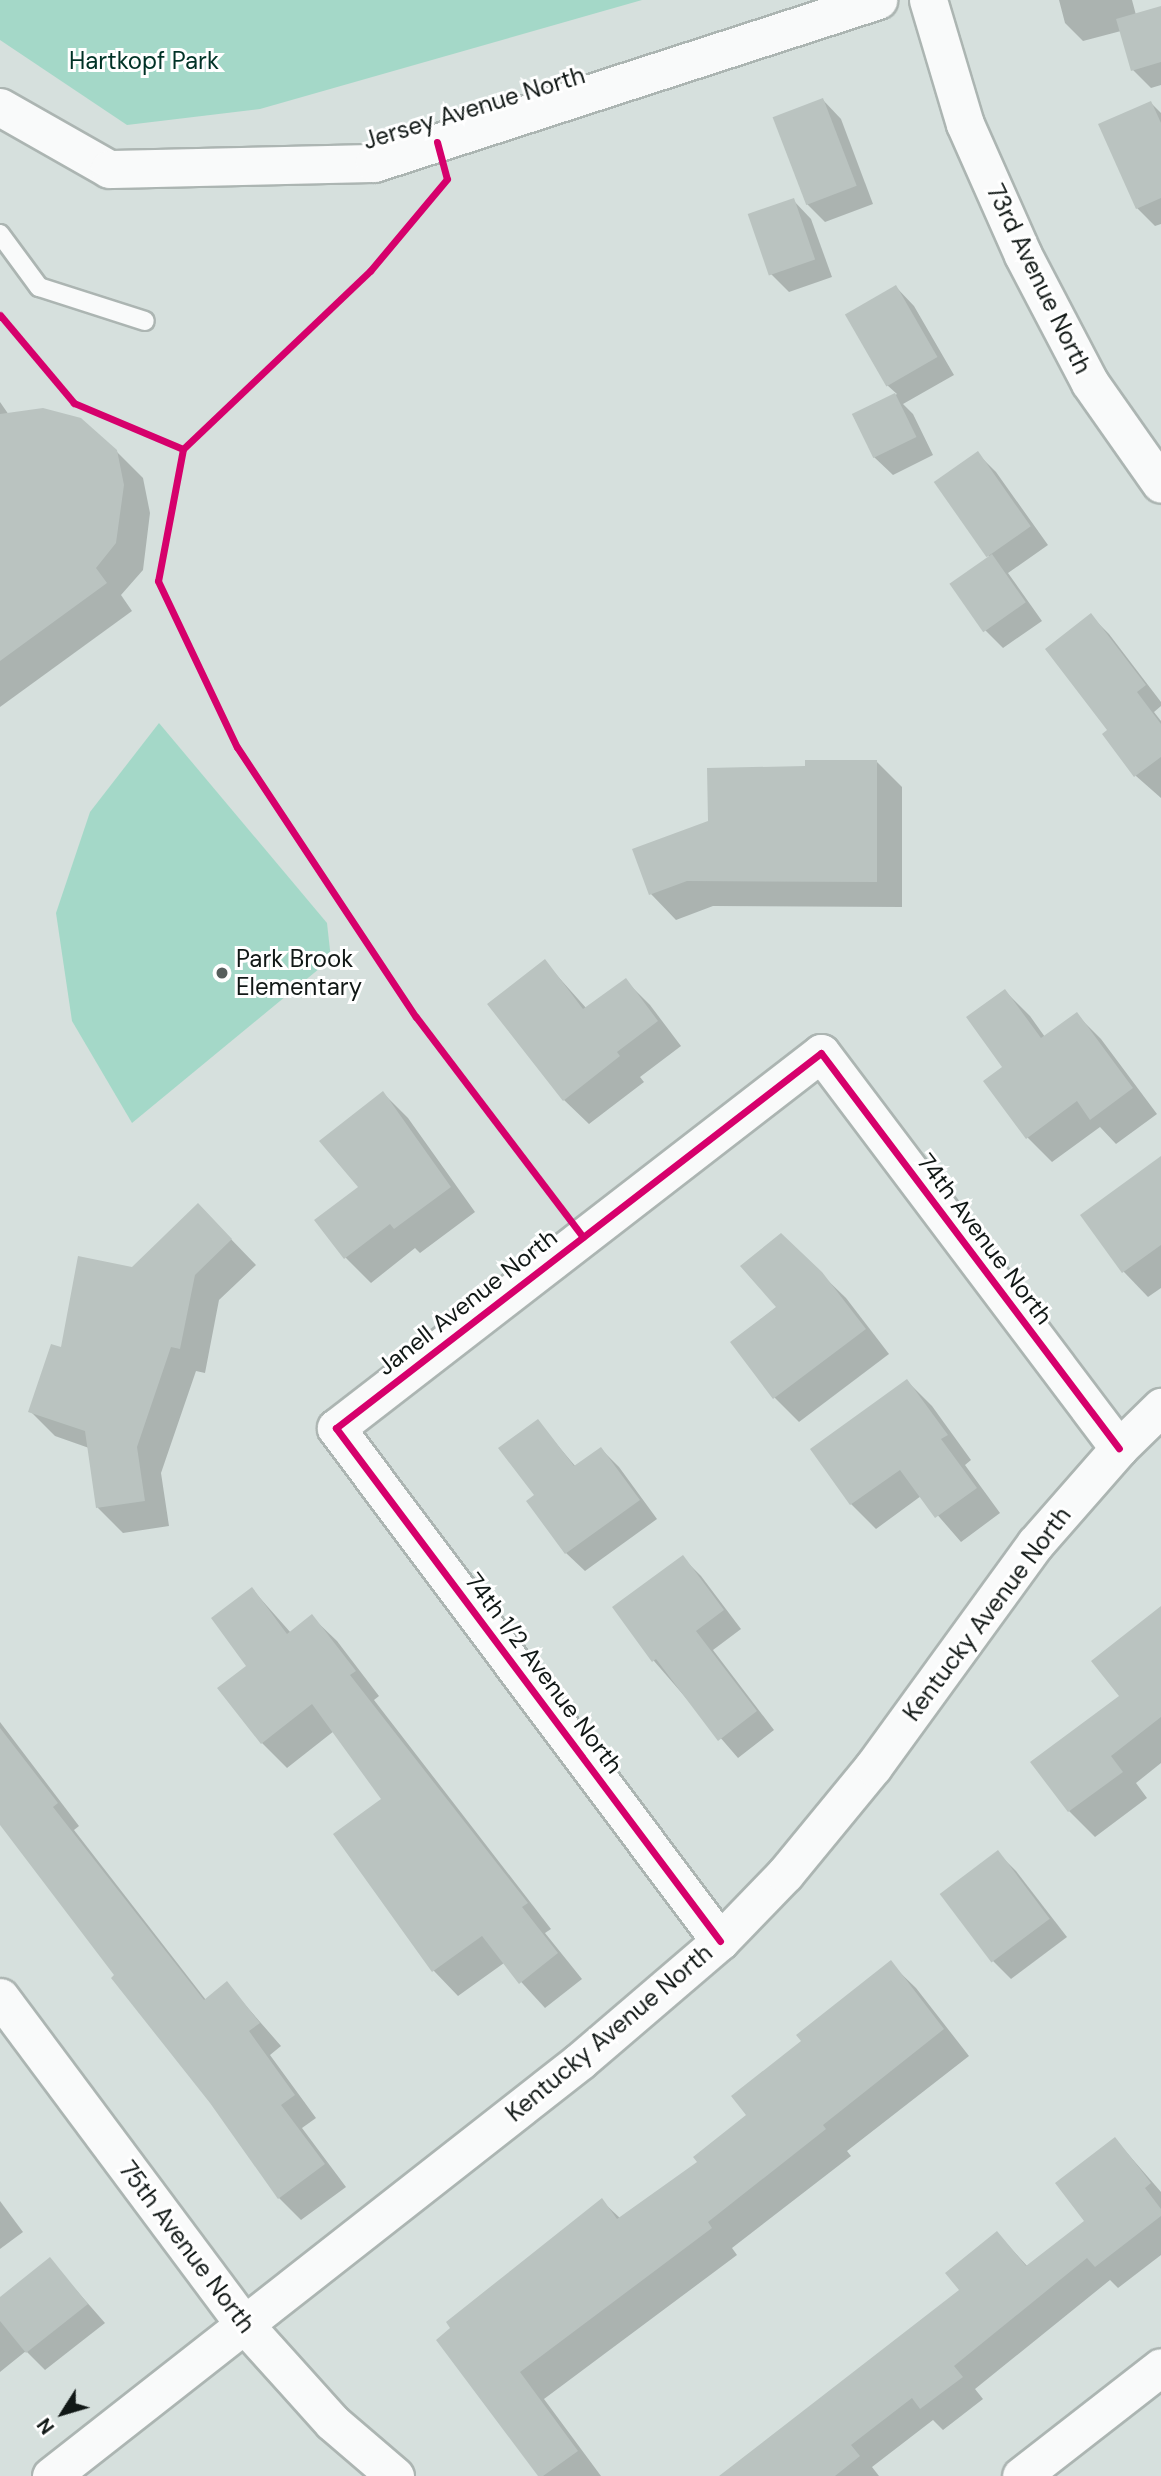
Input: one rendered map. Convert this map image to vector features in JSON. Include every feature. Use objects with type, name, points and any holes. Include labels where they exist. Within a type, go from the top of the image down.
[{"type":"street","name":"Jersey Avenue North","points":[[0,107],[109,169],[374,163],[878,0]]},
{"type":"street","name":"73rd Avenue North","points":[[928,0],[965,124],[1023,255],[1090,383],[1161,484]]},
{"type":"street","name":"Janell Avenue North","points":[[336,1428],[821,1053]]},
{"type":"street","name":"74th Avenue North","points":[[821,1053],[1119,1448]]},
{"type":"street","name":"Kentucky Avenue North","points":[[51,2476],[580,2061],[720,1941],[785,1874],[873,1767],[1035,1544],[1119,1448],[1161,1407]]},
{"type":"street","name":"74th 1/2 Avenue North","points":[[336,1428],[720,1941]]},
{"type":"street","name":"75th Avenue North","points":[[0,1997],[243,2323],[331,2422],[395,2476]]},
{"type":"street","points":[[1021,2476],[1161,2367]]},
{"type":"lane","points":[[0,234],[39,287],[145,321]]},
{"type":"green space","name":"Hartkopf Park","points":[[0,0],[642,0],[260,109],[127,125],[0,40]]},
{"type":"green space","points":[[159,723],[327,923],[331,959],[132,1123],[72,1021],[56,913],[90,812]]},
{"type":"building","points":[[1161,6],[1161,62],[1131,71],[1116,19]]},
{"type":"building","points":[[823,98],[857,186],[806,205],[773,117]]},
{"type":"building","points":[[1151,101],[1161,123],[1161,198],[1136,209],[1098,124]]},
{"type":"building","points":[[794,198],[815,259],[769,275],[748,214]]},
{"type":"building","points":[[896,285],[938,357],[886,386],[845,314]]},
{"type":"building","points":[[895,393],[916,437],[873,458],[852,414]]},
{"type":"building","points":[[43,408],[81,418],[117,450],[124,485],[116,543],[96,568],[107,583],[0,661],[0,414]]},
{"type":"building","points":[[978,451],[1031,526],[987,557],[934,482]]},
{"type":"building","points":[[992,554],[1026,602],[983,632],[949,584]]},
{"type":"building","points":[[1091,613],[1146,685],[1137,692],[1161,724],[1161,757],[1134,777],[1102,734],[1107,730],[1045,649]]},
{"type":"building","points":[[805,760],[877,760],[877,882],[687,881],[649,895],[632,849],[708,821],[707,768],[805,766]]},
{"type":"building","points":[[545,959],[583,1009],[626,978],[658,1021],[617,1052],[620,1056],[563,1101],[487,1004]]},
{"type":"building","points":[[1005,989],[1041,1038],[1077,1012],[1133,1088],[1090,1120],[1077,1101],[1026,1139],[983,1081],[1002,1067],[966,1017]]},
{"type":"building","points":[[383,1091],[451,1187],[394,1229],[390,1224],[344,1259],[314,1220],[358,1187],[319,1141]]},
{"type":"building","points":[[1161,1156],[1161,1245],[1122,1273],[1080,1215]]},
{"type":"building","points":[[198,1203],[232,1239],[195,1275],[180,1349],[171,1347],[137,1447],[145,1501],[96,1508],[85,1431],[28,1412],[51,1344],[61,1347],[78,1256],[132,1267]]},
{"type":"building","points":[[781,1233],[822,1272],[866,1329],[773,1399],[730,1342],[776,1307],[740,1266]]},
{"type":"building","points":[[907,1379],[948,1435],[941,1439],[977,1488],[935,1518],[900,1470],[850,1505],[810,1449]]},
{"type":"building","points":[[538,1419],[574,1466],[601,1447],[640,1500],[565,1554],[526,1501],[534,1495],[498,1448]]},
{"type":"building","points":[[683,1555],[724,1610],[696,1631],[757,1711],[718,1741],[656,1659],[652,1662],[612,1607]]},
{"type":"building","points":[[252,1587],[287,1634],[312,1614],[356,1671],[350,1675],[528,1903],[522,1907],[558,1953],[519,1984],[482,1936],[432,1972],[333,1834],[381,1799],[312,1704],[261,1744],[217,1688],[246,1666],[211,1618]]},
{"type":"building","points":[[1161,1606],[1161,1717],[1111,1756],[1123,1772],[1068,1812],[1030,1762],[1119,1696],[1091,1661]]},
{"type":"building","points":[[0,1728],[58,1803],[53,1807],[204,2000],[227,1981],[260,2023],[249,2031],[295,2095],[281,2105],[325,2164],[278,2199],[210,2103],[111,1978],[114,1975],[0,1825]]},
{"type":"building","points":[[998,1850],[1050,1919],[991,1963],[940,1894]]},
{"type":"building","points":[[891,1960],[944,2029],[823,2125],[826,2129],[708,2222],[712,2228],[520,2372],[578,2451],[543,2476],[538,2476],[436,2340],[450,2328],[446,2322],[602,2198],[617,2219],[697,2162],[693,2157],[746,2115],[731,2096],[801,2041],[796,2035]]},
{"type":"building","points":[[1115,2137],[1151,2183],[1145,2188],[1161,2209],[1161,2216],[1095,2267],[1087,2258],[954,2366],[963,2377],[920,2409],[912,2398],[851,2445],[860,2456],[835,2476],[719,2476],[959,2290],[945,2273],[997,2231],[1026,2266],[1084,2221],[1055,2183]]},
{"type":"building","points":[[50,2257],[88,2304],[26,2353],[0,2321],[0,2297]]},
{"type":"cycle path","points":[[437,142],[447,179],[370,271],[183,449],[158,581],[237,747],[416,1017],[583,1237]]},
{"type":"cycle path","points":[[0,315],[74,403],[183,449]]},
{"type":"cycle path","points":[[720,1941],[336,1428],[821,1053],[1119,1448]]},
{"type":"place","name":"Park Brook Elementary","points":[[222,973]]}]
